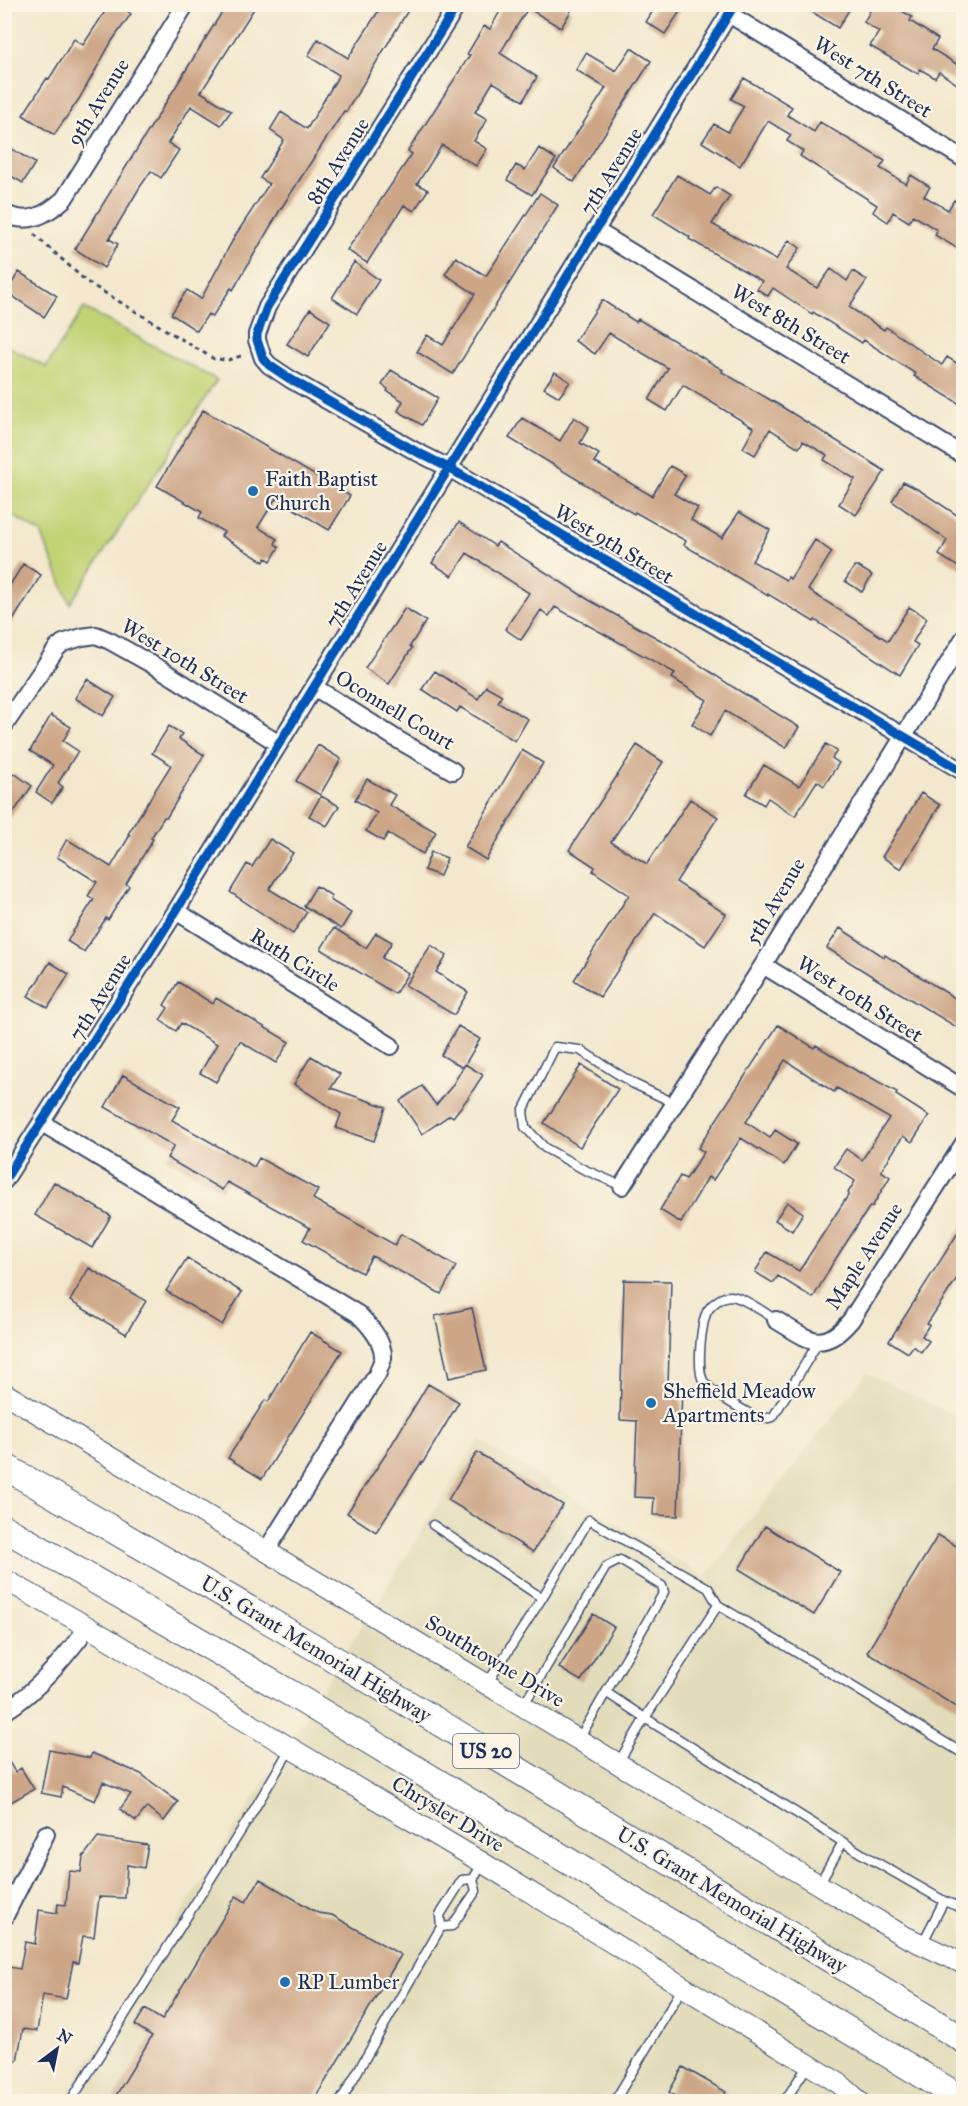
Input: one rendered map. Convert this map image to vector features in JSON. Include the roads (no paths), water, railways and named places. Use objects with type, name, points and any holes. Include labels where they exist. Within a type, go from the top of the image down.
[{"type":"main road","name":"U.S. Grant Memorial Highway","points":[[4,1466],[326,1654],[963,2040]]},
{"type":"main road","name":"US 20","points":[[4,1528],[295,1696],[963,2100]]},
{"type":"main road","points":[[809,2006],[963,2081]]},
{"type":"street","name":"9th Avenue","points":[[4,213],[21,219],[40,217],[64,199],[186,4]]},
{"type":"street","name":"8th Avenue","points":[[259,346],[257,334],[267,307],[458,4]]},
{"type":"street","name":"West 7th Street","points":[[732,9],[963,159]]},
{"type":"street","name":"7th Avenue","points":[[4,1181],[176,911],[732,9]]},
{"type":"street","name":"West 8th Street","points":[[595,230],[963,456]]},
{"type":"street","name":"West 9th Street","points":[[259,346],[262,358],[290,379],[449,468],[963,772]]},
{"type":"street","name":"West 10th Street","points":[[4,726],[57,648],[63,643],[96,635],[162,670],[279,744]]},
{"type":"street","name":"5th Avenue","points":[[622,1186],[763,965],[963,638]]},
{"type":"street","name":"Oconnell Court","points":[[314,687],[453,771]]},
{"type":"street","name":"Ruth Circle","points":[[176,911],[391,1046]]},
{"type":"street","name":"West 10th Street","points":[[763,965],[963,1089]]},
{"type":"street","points":[[42,1123],[358,1314],[376,1335],[383,1358],[378,1373],[266,1551]]},
{"type":"street","name":"Maple Avenue","points":[[819,1341],[834,1337],[851,1320],[963,1143]]},
{"type":"street","points":[[776,1320],[806,1338],[819,1341]]},
{"type":"street","name":"Southtowne Drive","points":[[4,1393],[902,1935],[963,1964]]},
{"type":"street","name":"Chrysler Drive","points":[[4,1579],[290,1748],[478,1871],[684,1986],[840,2084],[860,2102]]},
{"type":"street","points":[[4,1712],[20,1702],[36,1687],[64,1658],[88,1627]]},
{"type":"street","points":[[4,1918],[46,1834]]},
{"type":"lane","points":[[622,1186],[583,1169],[545,1148],[525,1127],[524,1111],[555,1047],[580,1050],[634,1084],[674,1103]]},
{"type":"lane","points":[[776,1320],[734,1296],[717,1301],[708,1310],[703,1320],[700,1369],[703,1381],[754,1416],[763,1419],[773,1417],[819,1341]]},
{"type":"lane","points":[[486,1684],[589,1520],[708,1588],[718,1605],[963,1754]]},
{"type":"lane","points":[[433,1525],[542,1598]]},
{"type":"lane","points":[[523,1706],[606,1567],[620,1560],[662,1586],[664,1592],[579,1740]]},
{"type":"lane","points":[[618,1763],[718,1605]]},
{"type":"lane","points":[[607,1693],[843,1842],[944,1901],[963,1909]]},
{"type":"lane","points":[[70,2102],[249,1818],[290,1748]]},
{"type":"lane","points":[[819,1884],[843,1842]]},
{"type":"lane","points":[[340,2102],[441,1927],[440,1915],[462,1880],[478,1871]]},
{"type":"lane","points":[[441,1927],[453,1926],[476,1891],[478,1871]]},
{"type":"lane","points":[[922,1944],[944,1901]]},
{"type":"lane","points":[[614,2102],[684,1986]]},
{"type":"lane","points":[[784,2102],[808,2064]]},
{"type":"place","name":"Faith Baptist Church","points":[[253,491]]},
{"type":"place","name":"Sheffield Meadow Apartments","points":[[651,1403]]},
{"type":"place","name":"RP Lumber","points":[[285,1982]]}]
